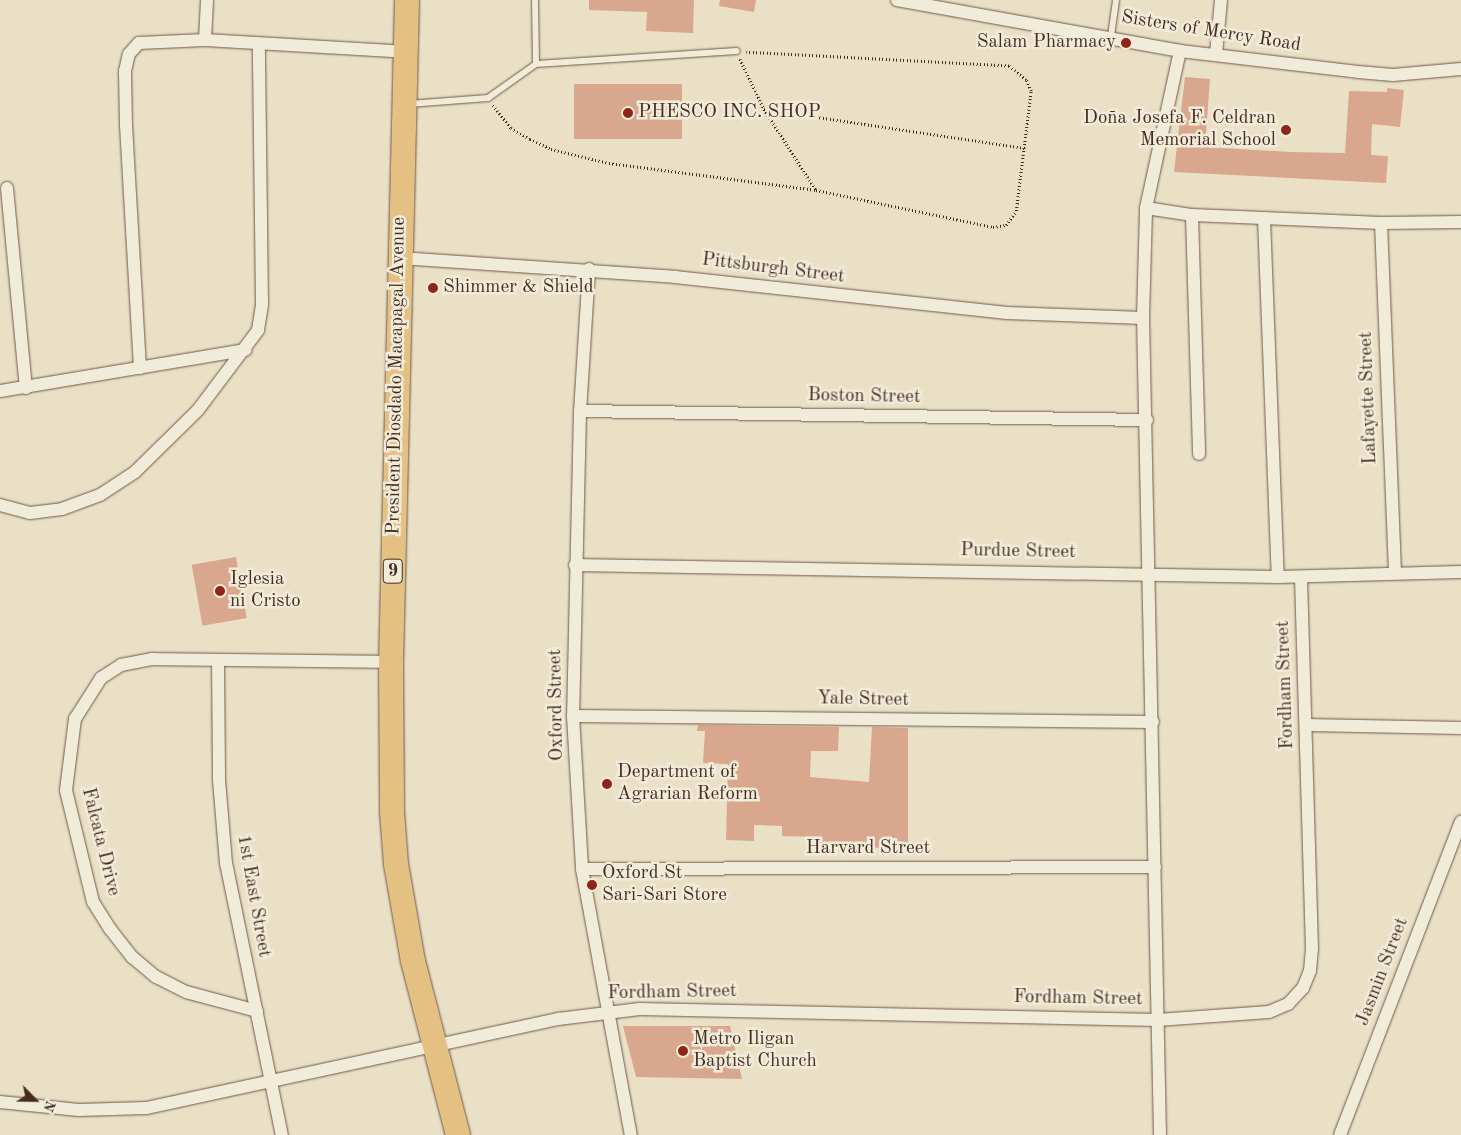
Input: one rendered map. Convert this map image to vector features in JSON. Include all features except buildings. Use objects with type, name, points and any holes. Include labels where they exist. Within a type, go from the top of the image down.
[{"type":"highway","name":"President Diosdado Macapagal Avenue","points":[[406,0],[391,662],[392,812],[396,864],[413,961],[433,1046],[458,1135]]},
{"type":"street","points":[[205,40],[206,0]]},
{"type":"street","name":"Sisters of Mercy Road","points":[[897,0],[1110,36],[1180,51],[1384,74],[1461,69]]},
{"type":"street","points":[[1216,54],[1221,0]]},
{"type":"street","points":[[140,368],[125,71],[129,54],[139,43],[205,40],[259,46],[405,52]]},
{"type":"street","points":[[0,506],[30,513],[62,509],[100,495],[135,472],[165,446],[246,350],[258,330],[262,304],[259,46]]},
{"type":"street","points":[[1160,1135],[1153,722],[1146,572],[1147,420],[1143,318],[1146,208],[1180,51]]},
{"type":"street","points":[[7,188],[26,388]]},
{"type":"street","points":[[1146,208],[1192,215],[1381,223],[1461,222]]},
{"type":"street","points":[[1192,215],[1199,454]]},
{"type":"street","points":[[1264,218],[1278,577]]},
{"type":"street","name":"Lafayette Street","points":[[1381,223],[1395,572]]},
{"type":"street","name":"Pittsburgh Street","points":[[399,258],[589,269],[1007,313],[1143,318]]},
{"type":"street","name":"Oxford Street","points":[[589,269],[580,412],[573,716],[582,869],[631,1135]]},
{"type":"street","points":[[0,391],[246,350]]},
{"type":"street","name":"Boston Street","points":[[580,412],[1147,420]]},
{"type":"street","name":"Purdue Street","points":[[575,565],[1146,572],[1278,577],[1395,572],[1461,572]]},
{"type":"street","name":"Fordham Street","points":[[0,1102],[115,1111],[146,1108],[433,1046],[608,1012],[697,1009],[1158,1020],[1268,1012],[1288,1004],[1303,988],[1310,971],[1312,949],[1307,725],[1301,576]]},
{"type":"street","name":"Falcata Drive","points":[[257,1011],[186,992],[156,977],[132,957],[110,929],[93,902],[66,790],[75,719],[101,678],[121,665],[152,659],[391,662]]},
{"type":"street","name":"1st East Street","points":[[218,661],[219,780],[225,854],[282,1135]]},
{"type":"street","name":"Yale Street","points":[[573,716],[1153,722]]},
{"type":"street","points":[[1307,725],[1461,728]]},
{"type":"street","name":"Jasmin Street","points":[[1340,1135],[1461,822]]},
{"type":"street","name":"Harvard Street","points":[[582,869],[1155,867]]},
{"type":"lane","points":[[536,0],[536,64]]},
{"type":"lane","points":[[1110,36],[1116,0]]},
{"type":"lane","points":[[405,104],[488,98],[536,64],[737,51]]},
{"type":"path","points":[[488,98],[512,128],[551,149],[609,163],[816,190],[993,227],[1006,225],[1016,211],[1031,92],[1026,80],[1009,66],[737,51],[764,109],[816,190]]},
{"type":"path","points":[[764,109],[1025,148]]},
{"type":"place","name":"Salam Pharmacy","points":[[1126,43]]},
{"type":"place","name":"PHESCO INC. SHOP","points":[[628,113]]},
{"type":"place","name":"Doña Josefa F. Celdran Memorial School","points":[[1286,130]]},
{"type":"place","name":"Shimmer & Shield","points":[[433,288]]},
{"type":"place","name":"Iglesia ni Cristo","points":[[220,591]]},
{"type":"place","name":"Department of Agrarian Reform","points":[[607,784]]},
{"type":"place","name":"Oxford St Sari-Sari Store","points":[[592,885]]},
{"type":"place","name":"Metro Iligan Baptist Church","points":[[683,1051]]}]
